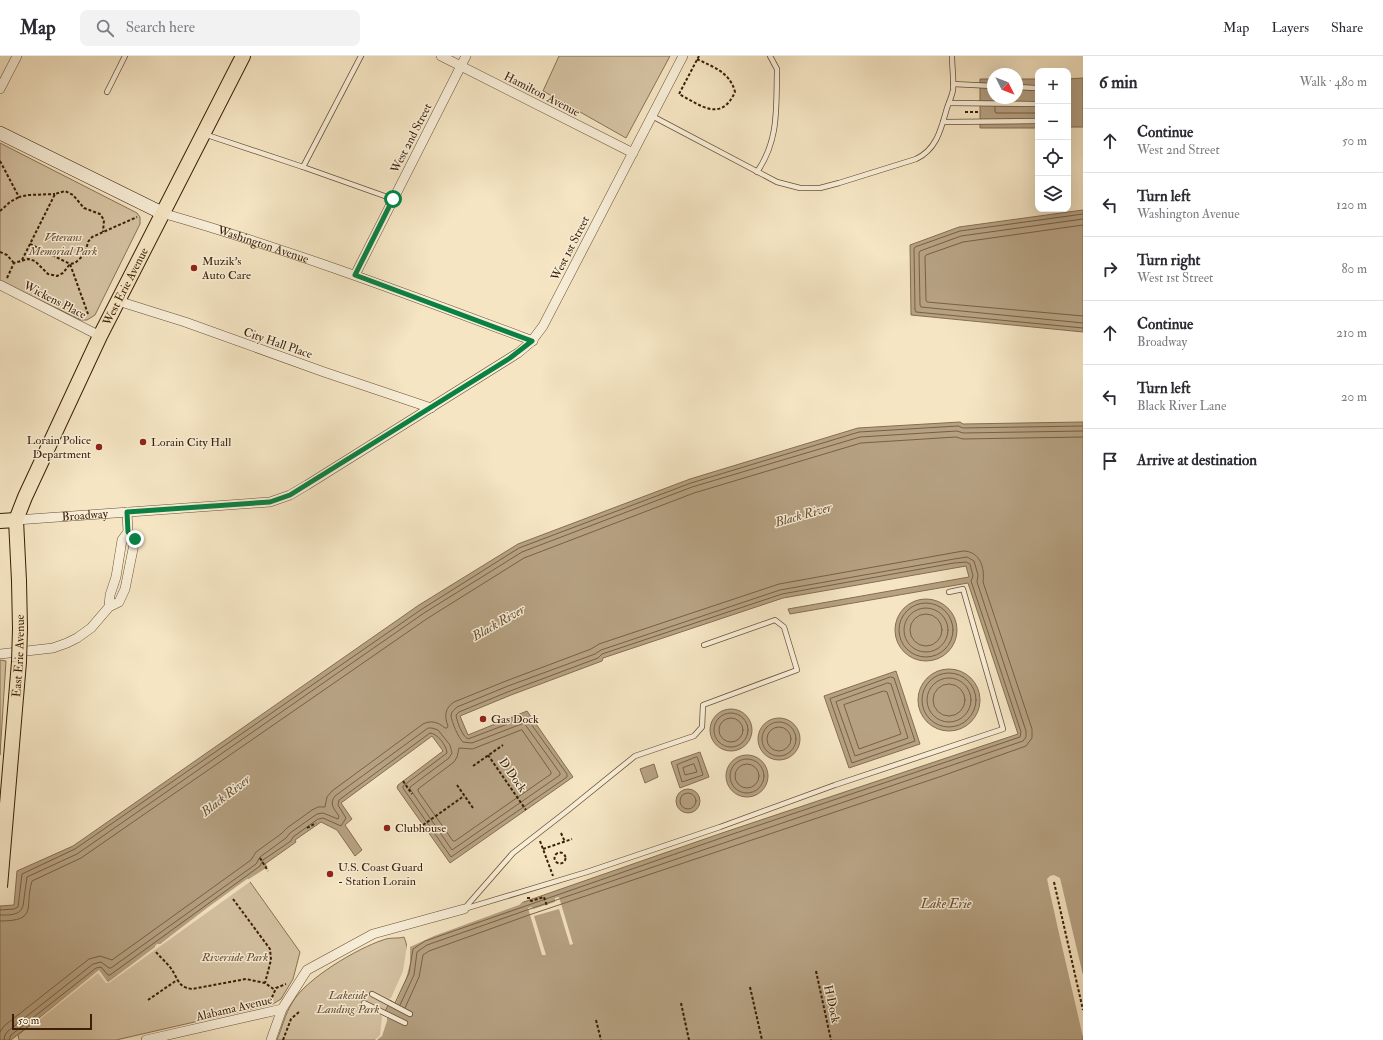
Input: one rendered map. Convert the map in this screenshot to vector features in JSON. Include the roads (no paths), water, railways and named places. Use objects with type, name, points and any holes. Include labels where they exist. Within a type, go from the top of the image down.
[{"type":"main road","name":"West Erie Avenue","points":[[16,520],[24,497],[100,336],[242,56]]},
{"type":"main road","name":"Broadway","points":[[0,520],[16,520]]},
{"type":"main road","name":"East Erie Avenue","points":[[0,887],[19,662],[19,581],[16,520]]},
{"type":"street","points":[[0,89],[17,56]]},
{"type":"street","name":"Hamilton Avenue","points":[[441,56],[633,153]]},
{"type":"street","name":"West 2nd Street","points":[[355,275],[466,56]]},
{"type":"street","name":"West 1st Street","points":[[431,408],[510,358],[532,341],[543,326],[683,56]]},
{"type":"street","name":"Washington Avenue","points":[[0,133],[162,213],[355,275],[532,341]]},
{"type":"street","name":"Wickens Place","points":[[2,284],[100,336]]},
{"type":"street","name":"City Hall Place","points":[[118,301],[185,322],[324,372],[431,408]]},
{"type":"street","name":"Broadway","points":[[16,520],[270,502],[280,499],[307,485],[431,408]]},
{"type":"street","points":[[109,607],[110,595],[116,577],[122,540],[128,532],[127,512]]},
{"type":"street","points":[[0,654],[45,649],[67,643],[91,628],[109,607],[119,602],[125,589],[135,539],[128,532]]},
{"type":"street","name":"Alabama Avenue","points":[[146,1040],[282,1009],[307,970],[334,955],[373,934],[464,909]]},
{"type":"street","points":[[271,1040],[282,1009]]},
{"type":"lane","points":[[107,92],[125,56]]},
{"type":"lane","points":[[303,167],[360,56]]},
{"type":"lane","points":[[757,172],[765,160],[773,140],[775,128],[777,68],[770,56]]},
{"type":"lane","points":[[652,116],[777,182],[800,188],[820,188],[916,159],[924,155],[934,143],[943,122],[953,91],[952,56]]},
{"type":"lane","points":[[953,84],[987,86]]},
{"type":"lane","points":[[1023,87],[1035,88]]},
{"type":"lane","points":[[949,103],[1035,104]]},
{"type":"lane","points":[[943,122],[1035,121]]},
{"type":"lane","points":[[203,134],[393,199]]},
{"type":"lane","points":[[464,909],[555,882],[720,827],[843,782],[1003,729],[963,589],[949,592]]},
{"type":"lane","points":[[464,909],[513,853],[635,756],[694,736],[702,727],[703,705],[797,670],[784,627],[775,620],[704,645]]},
{"type":"lane","points":[[372,994],[410,1014]]},
{"type":"lane","points":[[364,1003],[405,1023]]},
{"type":"water","points":[[1083,78],[1083,127],[1071,127],[1071,79]]},
{"type":"water","points":[[980,79],[987,79],[987,104],[1023,104],[1023,79],[1035,79],[1035,128],[980,128]]},
{"type":"water","points":[[1083,210],[1083,332],[911,315],[910,245],[959,227]]},
{"type":"water","points":[[960,422],[963,424],[1083,422],[1083,1040],[377,1040],[381,1036],[383,1015],[405,972],[408,946],[423,937],[722,833],[1018,734],[968,583],[790,614],[788,609],[969,577],[966,566],[783,598],[603,658],[602,661],[460,716],[468,735],[527,711],[573,777],[450,863],[397,788],[398,785],[443,751],[432,736],[341,803],[352,819],[345,825],[362,850],[355,856],[337,830],[321,822],[265,864],[267,867],[108,982],[99,971],[11,1040],[0,1040],[0,906],[14,905],[17,871],[73,846],[419,605],[518,544],[690,479],[858,428]]},
{"type":"water","points":[[920,599],[932,599],[948,608],[955,618],[957,630],[955,642],[948,652],[932,661],[920,661],[909,656],[900,647],[895,636],[895,624],[900,613],[909,604]]},
{"type":"water","points":[[943,669],[955,669],[971,678],[978,688],[980,700],[978,712],[971,722],[955,731],[943,731],[932,726],[923,717],[918,706],[918,694],[923,683],[932,674]]},
{"type":"water","points":[[896,671],[920,744],[849,768],[824,696]]},
{"type":"water","points":[[731,709],[746,715],[752,730],[746,745],[731,751],[716,745],[710,730],[716,715]]},
{"type":"water","points":[[779,718],[794,724],[800,739],[794,754],[779,760],[764,754],[758,739],[764,724]]},
{"type":"water","points":[[700,752],[709,777],[680,788],[671,762]]},
{"type":"water","points":[[747,755],[762,761],[768,776],[762,791],[747,797],[732,791],[726,776],[732,761]]},
{"type":"water","points":[[654,764],[658,777],[645,783],[640,769]]},
{"type":"water","points":[[688,789],[693,790],[699,796],[699,806],[693,812],[688,813],[683,812],[677,806],[676,801],[677,796],[683,790]]},
{"type":"place","name":"Muzik's Auto Care","points":[[194,268]]},
{"type":"place","name":"Lorain City Hall","points":[[143,442]]},
{"type":"place","name":"Lorain Police Department","points":[[99,447]]},
{"type":"place","name":"Gas Dock","points":[[483,719]]},
{"type":"place","name":"Clubhouse","points":[[387,828]]},
{"type":"place","name":"U.S. Coast Guard - Station Lorain","points":[[330,874]]},
{"type":"park label","name":"Veterans Memorial Park","points":[[63,244]]},
{"type":"park label","name":"Riverside Park","points":[[235,957]]},
{"type":"park label","name":"Lakeside Landing Park","points":[[348,1002]]},
{"type":"water label","name":"Black River","points":[[803,514]]},
{"type":"water label","name":"Black River","points":[[498,622]]},
{"type":"water label","name":"Black River","points":[[225,795]]},
{"type":"water label","name":"Lake Erie","points":[[946,903]]}]
